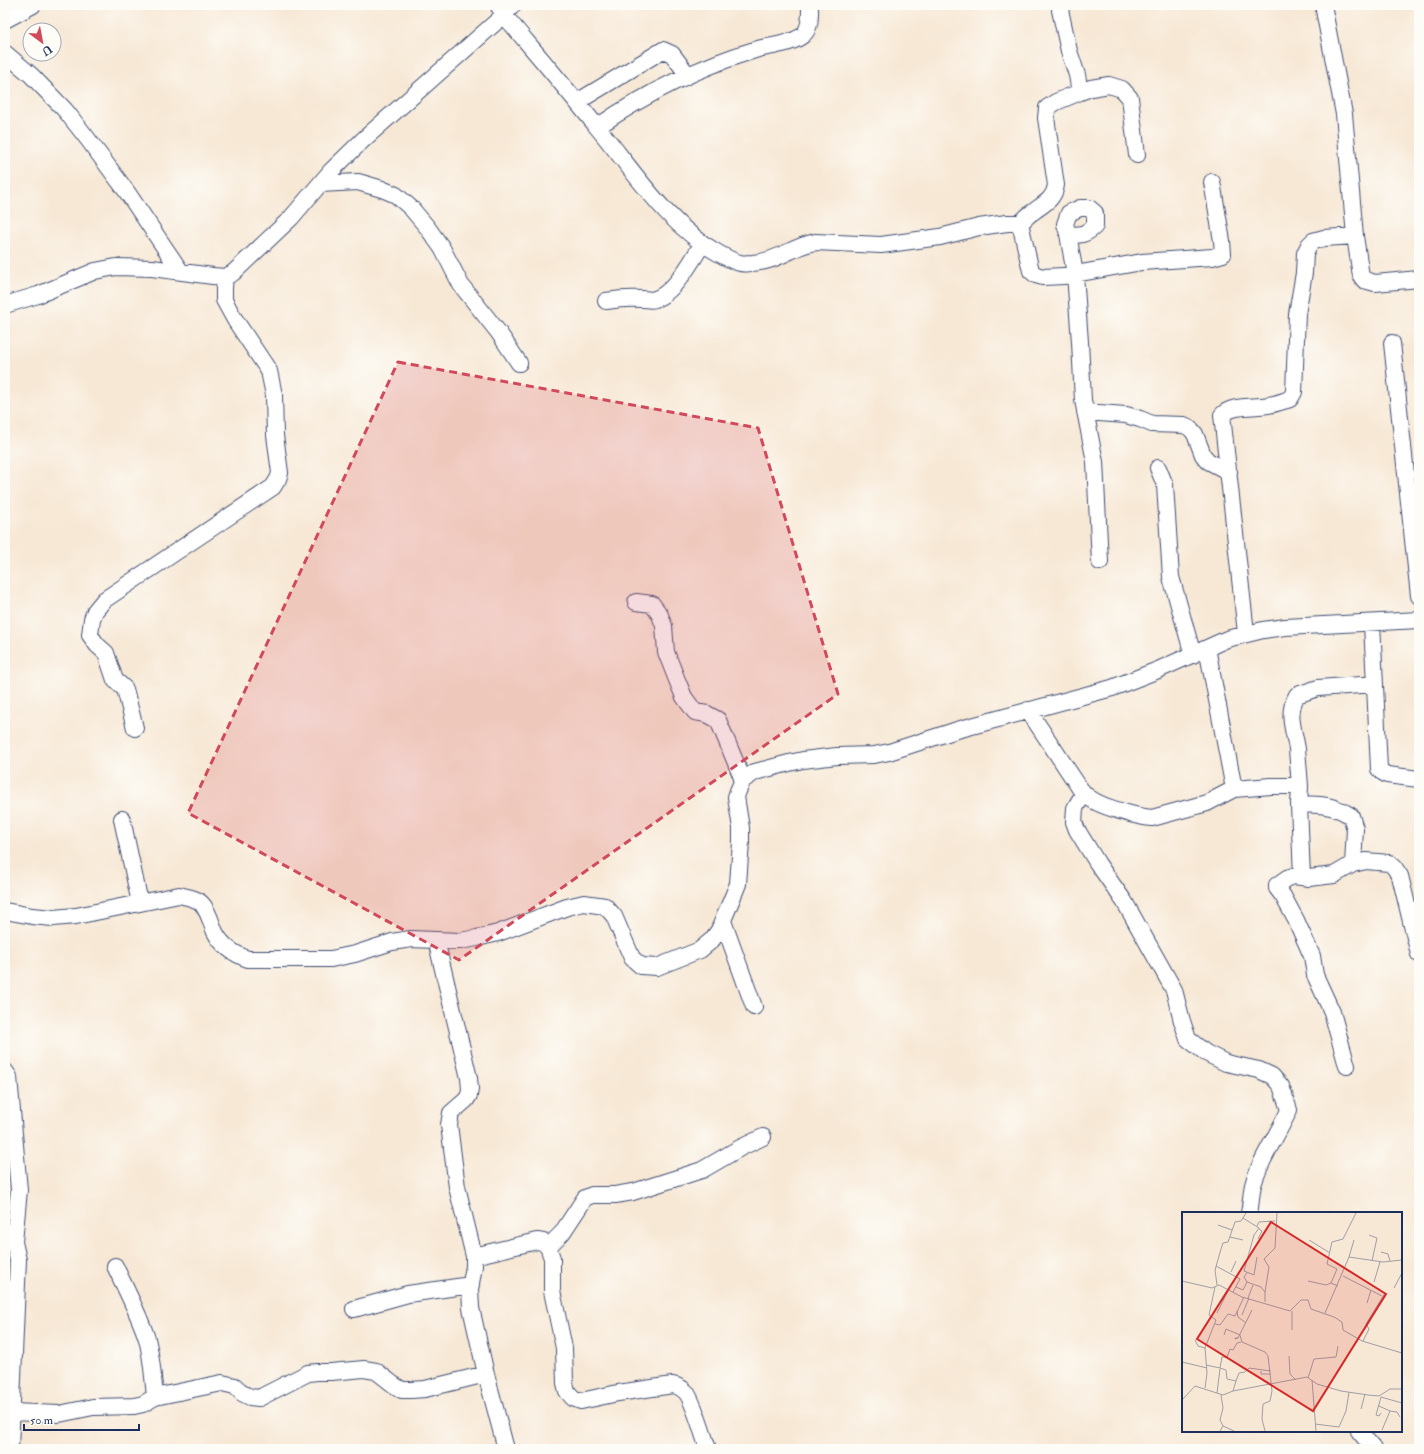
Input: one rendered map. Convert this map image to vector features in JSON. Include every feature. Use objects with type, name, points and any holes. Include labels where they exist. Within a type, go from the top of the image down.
[{"type":"street","points":[[5,20],[33,5]]},
{"type":"street","points":[[597,127],[627,107],[688,75],[757,50],[796,40],[804,35],[808,28],[810,5]]},
{"type":"street","points":[[1062,5],[1060,10],[1069,51],[1077,74],[1080,92]]},
{"type":"street","points":[[1323,5],[1344,114],[1355,236],[1361,276],[1364,280],[1375,283],[1419,279]]},
{"type":"street","points":[[5,305],[38,295],[94,271],[116,267],[152,268],[213,276],[225,276],[240,268],[291,218],[331,171],[505,8],[577,102],[662,208],[687,233],[702,244],[725,257],[741,263],[757,263],[771,260],[806,244],[815,242],[881,246],[940,237],[993,225],[1020,223],[1033,211],[1044,205],[1055,190],[1056,185],[1046,118],[1047,108],[1056,102],[1091,88],[1109,85],[1122,89],[1130,98],[1137,155]]},
{"type":"street","points":[[577,102],[663,50],[672,54],[688,75]]},
{"type":"street","points":[[5,53],[31,75],[65,110],[83,132],[127,192],[181,272]]},
{"type":"street","points":[[320,184],[358,182],[396,195],[411,208],[442,248],[461,285],[499,333],[519,364]]},
{"type":"street","points":[[1020,223],[1031,271],[1036,275],[1043,277],[1075,274],[1142,262],[1212,257],[1223,254],[1212,182]]},
{"type":"street","points":[[1068,234],[1075,274],[1082,387],[1095,462],[1100,562]]},
{"type":"street","points":[[1246,633],[1222,415],[1225,412],[1239,408],[1268,405],[1290,399],[1294,392],[1297,314],[1304,273],[1305,253],[1313,241],[1324,238],[1355,236]]},
{"type":"street","points":[[606,301],[642,298],[654,300],[664,295],[691,264],[702,244]]},
{"type":"street","points":[[134,728],[125,689],[115,680],[106,653],[97,645],[90,635],[92,619],[95,611],[104,600],[273,487],[280,473],[275,435],[274,395],[269,371],[235,320],[224,300],[225,276]]},
{"type":"street","points":[[1392,343],[1419,596]]},
{"type":"street","points":[[1086,412],[1126,415],[1152,424],[1184,425],[1190,428],[1195,434],[1208,461],[1229,472]]},
{"type":"street","points":[[1158,468],[1165,485],[1171,577],[1193,655]]},
{"type":"street","points":[[636,602],[652,604],[660,615],[664,626],[666,652],[684,697],[695,712],[707,714],[718,720],[743,780]]},
{"type":"street","points":[[5,911],[53,918],[76,916],[179,896],[190,898],[201,903],[210,917],[216,933],[224,946],[237,955],[248,959],[331,959],[355,954],[392,942],[411,940],[460,941],[477,938],[567,907],[591,904],[605,906],[614,916],[632,958],[641,966],[657,967],[700,950],[712,940],[719,930],[738,884],[741,828],[736,797],[743,780],[755,772],[789,762],[818,758],[882,754],[957,730],[1112,688],[1193,655],[1227,639],[1246,633],[1285,627],[1419,620]]},
{"type":"street","points":[[1372,623],[1379,769],[1387,775],[1419,780]]},
{"type":"street","points":[[1207,648],[1234,789]]},
{"type":"street","points":[[1302,877],[1300,786],[1297,750],[1291,716],[1292,704],[1297,695],[1318,688],[1375,684]]},
{"type":"street","points":[[1028,710],[1084,793],[1091,799],[1110,807],[1147,818],[1152,818],[1207,803],[1234,789],[1271,786],[1300,786]]},
{"type":"street","points":[[1084,793],[1075,808],[1074,822],[1077,830],[1098,864],[1124,901],[1174,990],[1188,1039],[1206,1053],[1226,1062],[1259,1070],[1272,1076],[1281,1086],[1289,1110],[1268,1150],[1253,1185],[1249,1212]]},
{"type":"street","points":[[1300,805],[1312,804],[1341,809],[1351,816],[1355,829],[1353,864]]},
{"type":"street","points":[[122,819],[140,903]]},
{"type":"street","points":[[1347,1066],[1332,1012],[1315,974],[1312,956],[1296,920],[1276,885],[1287,878],[1294,876],[1309,878],[1334,875],[1353,864],[1366,861],[1389,862],[1400,876],[1419,954]]},
{"type":"street","points":[[723,921],[754,1007]]},
{"type":"street","points":[[436,940],[469,1078],[469,1095],[466,1100],[451,1113],[449,1125],[457,1187],[474,1256],[471,1285],[471,1308],[486,1374],[506,1449]]},
{"type":"street","points":[[5,1071],[9,1077],[19,1190],[14,1242],[18,1260],[10,1449]]},
{"type":"street","points":[[548,1247],[562,1233],[585,1198],[592,1195],[615,1195],[633,1192],[702,1170],[763,1137]]},
{"type":"street","points":[[474,1256],[537,1241],[543,1242],[548,1247],[552,1258],[552,1291],[564,1348],[565,1383],[567,1391],[573,1398],[580,1401],[626,1392],[679,1386],[686,1392],[691,1402],[708,1449]]},
{"type":"street","points":[[115,1266],[137,1311],[147,1339],[151,1357],[155,1397]]},
{"type":"street","points":[[354,1309],[408,1294],[471,1285]]},
{"type":"street","points":[[12,1412],[59,1414],[93,1407],[134,1406],[143,1404],[155,1397],[222,1383],[235,1386],[242,1393],[250,1397],[259,1398],[308,1373],[364,1369],[376,1371],[402,1390],[425,1389],[486,1374]]},
{"type":"street","points":[[1360,1432],[1374,1449]]},
{"type":"highlighted area","points":[[398,362],[758,428],[838,694],[459,960],[188,813]]}]
